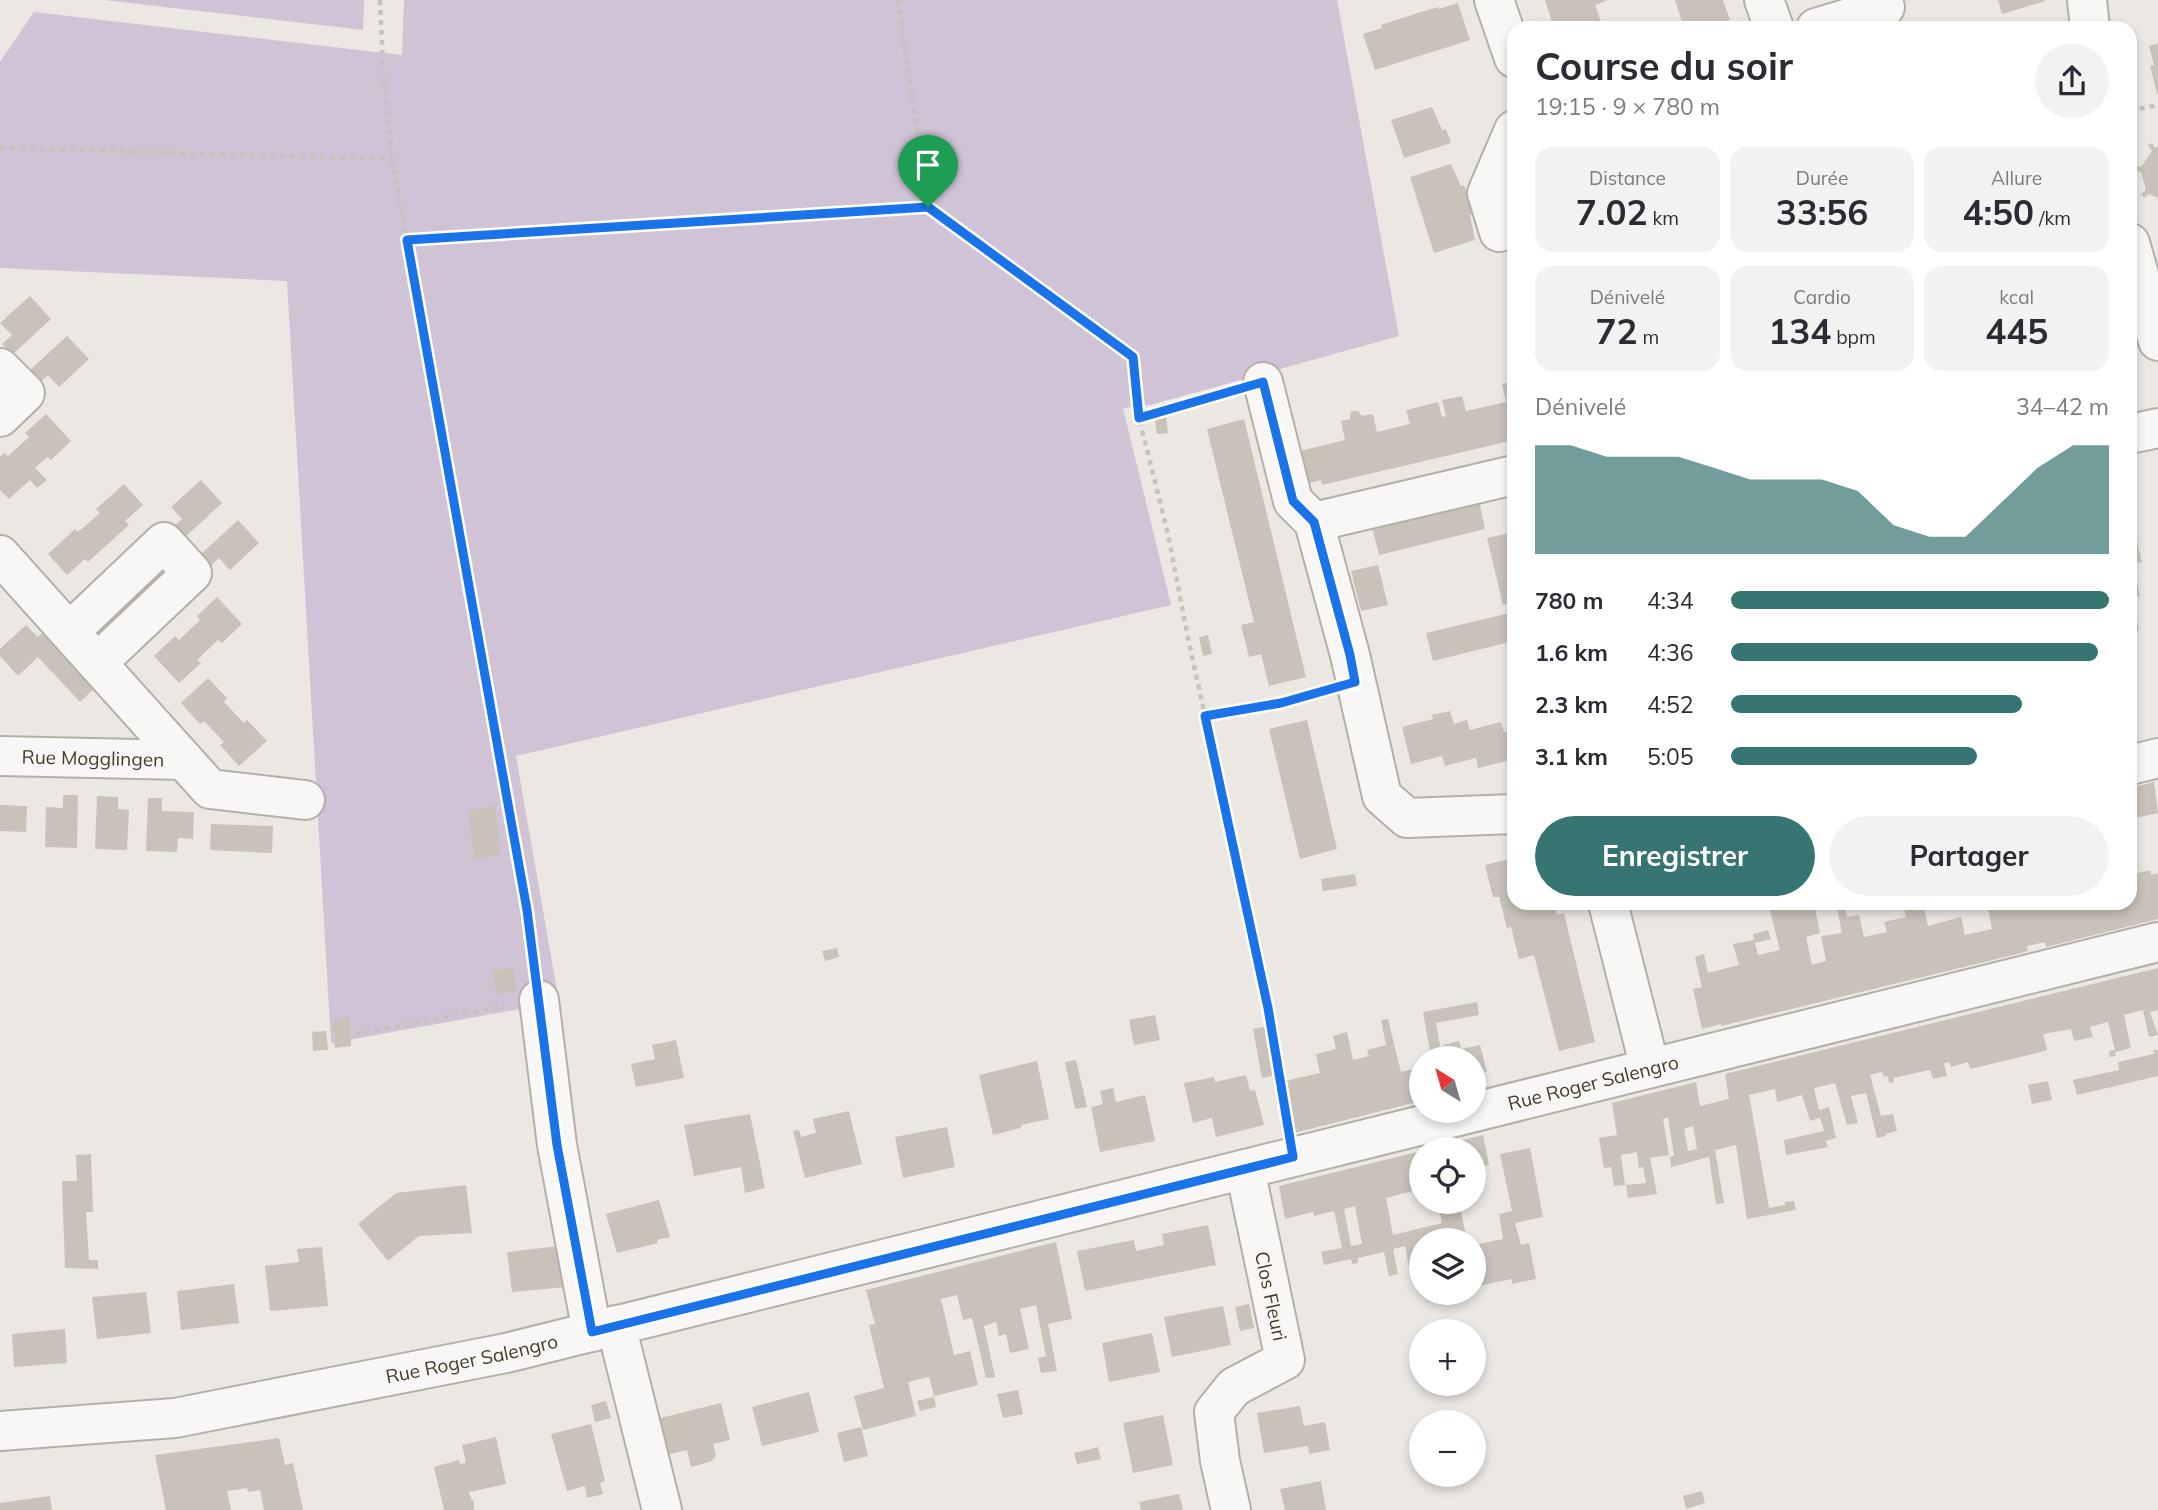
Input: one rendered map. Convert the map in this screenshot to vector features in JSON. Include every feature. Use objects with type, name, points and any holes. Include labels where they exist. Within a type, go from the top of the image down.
[{"type":"street","points":[[1494,0],[1507,38]]},
{"type":"street","points":[[1764,0],[1772,21]]},
{"type":"street","points":[[2087,0],[2089,21]]},
{"type":"street","points":[[1838,21],[1885,6]]},
{"type":"street","points":[[1499,232],[1487,193],[1507,146]]},
{"type":"street","points":[[2138,254],[2158,341]]},
{"type":"street","points":[[0,368],[25,393],[0,416]]},
{"type":"street","points":[[1263,382],[1293,501],[1314,522],[1382,796],[1407,818],[1507,814]]},
{"type":"street","points":[[2137,432],[2158,428]]},
{"type":"street","points":[[1314,522],[1507,477]]},
{"type":"street","points":[[69,632],[164,542],[192,573],[97,663]]},
{"type":"street","name":"Rue Mogglingen","points":[[0,555],[210,789],[305,800]]},
{"type":"street","name":"Rue Mogglingen","points":[[0,756],[184,760]]},
{"type":"street","points":[[2137,763],[2158,758]]},
{"type":"street","points":[[1610,910],[1650,1068]]},
{"type":"street","name":"Rue Roger Salengro","points":[[0,1430],[175,1418],[506,1353],[2158,942]]},
{"type":"street","points":[[539,1000],[557,1145],[604,1329],[662,1510]]},
{"type":"street","name":"Clos Fleuri","points":[[1231,1510],[1220,1461],[1214,1412],[1234,1387],[1285,1360],[1245,1169]]},
{"type":"path","points":[[355,1034],[539,1000],[527,910],[392,159],[383,68],[380,0]]},
{"type":"path","points":[[898,0],[928,207]]},
{"type":"path","points":[[2137,110],[2158,105]]},
{"type":"path","points":[[0,148],[392,159]]},
{"type":"path","points":[[407,240],[928,207],[1133,357],[1139,418],[1168,534],[1268,1008],[1293,1157]]},
{"type":"path","points":[[1139,418],[1263,382]]},
{"type":"path","points":[[1205,716],[1281,703],[1352,669]]},
{"type":"shaded area","points":[[104,0],[364,0],[363,30]]},
{"type":"shaded area","points":[[404,0],[1337,0],[1399,336],[1150,405],[1123,408],[1171,605],[516,756],[559,1002],[331,1043],[287,281],[0,268],[0,62],[34,12],[402,55]]},
{"type":"building","points":[[1545,0],[1608,0],[1595,5],[1601,21],[1552,21]]},
{"type":"building","points":[[1675,0],[1723,0],[1730,20],[1727,21],[1682,21]]},
{"type":"building","points":[[1998,0],[2045,0],[2045,1],[2002,14]]},
{"type":"building","points":[[1458,3],[1470,40],[1375,70],[1363,34],[1382,28],[1381,25]]},
{"type":"building","points":[[2158,43],[2157,94],[2150,66],[2154,65],[2149,46]]},
{"type":"building","points":[[1432,107],[1442,130],[1446,129],[1451,143],[1404,158],[1391,120]]},
{"type":"building","points":[[2152,143],[2155,148],[2158,147],[2158,198],[2149,194],[2144,198],[2141,194],[2146,190],[2137,166],[2141,167],[2152,151],[2148,145]]},
{"type":"building","points":[[1451,164],[1461,186],[1464,185],[1474,214],[1470,215],[1475,240],[1434,253],[1410,177]]},
{"type":"building","points":[[30,296],[51,319],[12,355],[2,344],[12,335],[0,323]]},
{"type":"building","points":[[67,336],[89,359],[59,387],[48,375],[39,383],[28,372]]},
{"type":"building","points":[[1507,383],[1507,442],[1322,485],[1321,480],[1299,486],[1292,453],[1345,440],[1341,421],[1350,419],[1351,411],[1358,411],[1362,416],[1373,414],[1377,432],[1410,424],[1406,410],[1438,402],[1442,417],[1446,416],[1442,400],[1462,396],[1466,411],[1506,402],[1502,384]]},
{"type":"building","points":[[46,414],[71,441],[51,460],[47,457],[35,468],[47,480],[37,488],[30,480],[9,499],[0,490],[0,457],[4,453],[8,456],[29,437],[25,433]]},
{"type":"building","points":[[1166,417],[1168,433],[1157,434],[1155,420]]},
{"type":"building","points":[[1244,419],[1306,677],[1269,686],[1261,654],[1249,657],[1241,625],[1254,622],[1207,429]]},
{"type":"building","points":[[201,480],[222,503],[183,539],[173,527],[182,519],[171,507]]},
{"type":"building","points":[[124,484],[143,505],[125,521],[129,525],[88,562],[85,559],[67,575],[48,554],[75,529],[78,532],[100,513],[96,509]]},
{"type":"building","points":[[1479,501],[1485,529],[1379,555],[1372,527]]},
{"type":"building","points":[[238,520],[259,543],[230,570],[219,558],[209,567],[199,556]]},
{"type":"building","points":[[1507,534],[1507,604],[1503,605],[1487,538]]},
{"type":"building","points":[[2137,542],[2142,562],[2137,563]]},
{"type":"building","points":[[1378,565],[1388,605],[1361,611],[1351,571]]},
{"type":"building","points":[[217,597],[242,624],[222,643],[218,640],[197,660],[201,663],[179,683],[154,656],[175,636],[179,640],[200,620],[197,616]]},
{"type":"building","points":[[1507,614],[1507,643],[1433,661],[1426,633]]},
{"type":"building","points":[[26,625],[38,637],[47,628],[99,684],[80,702],[38,657],[18,676],[0,656],[0,649]]},
{"type":"building","points":[[1208,635],[1212,654],[1203,656],[1199,637]]},
{"type":"building","points":[[208,678],[227,698],[224,702],[244,723],[247,720],[267,741],[239,766],[220,745],[224,742],[204,721],[200,724],[181,703]]},
{"type":"building","points":[[1450,711],[1454,724],[1467,720],[1470,730],[1501,722],[1504,732],[1507,731],[1507,761],[1478,768],[1476,758],[1445,766],[1442,756],[1411,764],[1402,727],[1433,719],[1432,715]]},
{"type":"building","points":[[1307,720],[1337,849],[1300,859],[1269,729]]},
{"type":"building","points":[[2154,782],[2158,813],[2137,818],[2137,786]]},
{"type":"building","points":[[63,795],[78,795],[77,848],[45,847],[46,807],[63,808]]},
{"type":"building","points":[[97,796],[118,797],[118,809],[129,810],[127,850],[95,849]]},
{"type":"building","points":[[148,798],[162,798],[162,811],[194,812],[193,839],[178,838],[177,852],[146,851]]},
{"type":"building","points":[[0,805],[27,806],[26,832],[0,831]]},
{"type":"building","points":[[495,806],[501,855],[474,859],[468,810]]},
{"type":"building","points":[[211,824],[273,826],[272,853],[210,850]]},
{"type":"building","points":[[1507,860],[1507,910],[1556,910],[1557,915],[1564,913],[1595,1042],[1559,1051],[1534,955],[1519,959],[1511,927],[1507,928],[1499,897],[1493,897],[1485,865]]},
{"type":"building","points":[[2150,870],[2151,875],[2158,873],[2158,919],[2046,947],[2045,942],[2027,946],[2028,951],[2013,955],[1702,1029],[1693,989],[1702,987],[1695,957],[1704,954],[1708,973],[1739,965],[1733,944],[1754,940],[1753,934],[1768,930],[1771,939],[1755,943],[1758,955],[1780,950],[1770,910],[1815,910],[1820,933],[1806,937],[1812,965],[1826,961],[1821,936],[1842,933],[1837,910],[1846,910],[1847,917],[1859,915],[1864,937],[1887,932],[1884,922],[1906,917],[1904,910],[1925,910],[1928,926],[1961,917],[1965,935],[1992,929],[1988,910],[2137,910],[2137,873]]},
{"type":"building","points":[[1355,874],[1357,886],[1323,891],[1321,879]]},
{"type":"building","points":[[837,948],[839,957],[825,961],[822,951]]},
{"type":"building","points":[[513,968],[516,991],[496,994],[493,970]]},
{"type":"building","points":[[2158,968],[2158,1010],[2150,1012],[2158,1035],[2149,1037],[2143,1010],[2124,1015],[2131,1048],[2115,1052],[2116,1056],[2110,1057],[2109,1051],[2115,1050],[2108,1022],[2090,1027],[2093,1037],[2074,1041],[2071,1029],[2043,1034],[2047,1050],[2041,1052],[1970,1069],[1968,1062],[1951,1067],[1949,1062],[1944,1063],[1947,1076],[1933,1079],[1930,1070],[1893,1078],[1894,1082],[1889,1083],[1888,1076],[1884,1077],[1882,1072],[1870,1075],[1881,1116],[1893,1114],[1897,1131],[1886,1136],[1877,1138],[1866,1093],[1851,1096],[1858,1123],[1847,1125],[1835,1083],[1814,1088],[1819,1110],[1829,1107],[1836,1138],[1826,1141],[1828,1147],[1786,1155],[1784,1140],[1824,1131],[1820,1118],[1810,1121],[1802,1095],[1777,1102],[1775,1089],[1749,1095],[1769,1208],[1794,1201],[1796,1210],[1747,1219],[1736,1145],[1715,1150],[1724,1203],[1716,1204],[1709,1157],[1671,1167],[1670,1157],[1674,1156],[1668,1117],[1663,1119],[1669,1155],[1650,1158],[1657,1194],[1628,1198],[1626,1185],[1646,1183],[1643,1167],[1639,1168],[1637,1152],[1621,1155],[1625,1185],[1614,1186],[1611,1167],[1604,1168],[1599,1138],[1617,1135],[1612,1103],[1696,1082],[1700,1106],[1729,1099],[1725,1074]],"holes":[[[1693,1126],[1697,1149],[1688,1151],[1684,1129]]]},
{"type":"building","points":[[1477,1002],[1479,1015],[1436,1023],[1440,1046],[1429,1046],[1423,1012]]},
{"type":"building","points":[[1155,1015],[1160,1040],[1134,1045],[1129,1020]]},
{"type":"building","points":[[350,1017],[351,1046],[335,1048],[333,1019]]},
{"type":"building","points":[[1388,1019],[1401,1072],[1409,1070],[1409,1104],[1294,1133],[1285,1081],[1320,1073],[1316,1054],[1336,1049],[1333,1036],[1347,1032],[1353,1060],[1369,1056],[1367,1050],[1386,1045],[1381,1020]]},
{"type":"building","points":[[1268,1026],[1277,1075],[1262,1078],[1253,1029]]},
{"type":"building","points":[[326,1031],[328,1050],[313,1051],[312,1032]]},
{"type":"building","points":[[676,1040],[684,1078],[636,1087],[631,1064],[655,1059],[652,1045]]},
{"type":"building","points":[[1459,1041],[1460,1046],[1443,1046]]},
{"type":"building","points":[[2153,1050],[2158,1050],[2158,1076],[2077,1095],[2073,1080],[2119,1070],[2118,1062],[2154,1054]]},
{"type":"building","points":[[1076,1060],[1087,1107],[1075,1109],[1065,1062]]},
{"type":"building","points":[[1037,1061],[1049,1119],[993,1135],[979,1075]]},
{"type":"building","points":[[1246,1075],[1250,1091],[1255,1090],[1264,1125],[1216,1137],[1212,1118],[1193,1123],[1184,1083],[1214,1077],[1215,1082]]},
{"type":"building","points":[[2048,1081],[2052,1100],[2032,1104],[2028,1085]]},
{"type":"building","points":[[1113,1088],[1116,1102],[1145,1095],[1155,1141],[1100,1152],[1091,1107],[1103,1104],[1100,1091]]},
{"type":"building","points":[[849,1111],[862,1164],[805,1178],[793,1131],[799,1130],[801,1137],[816,1133],[813,1119]]},
{"type":"building","points":[[750,1114],[765,1188],[745,1193],[741,1167],[694,1176],[684,1125]]},
{"type":"building","points":[[947,1127],[955,1167],[903,1178],[895,1137]]},
{"type":"building","points":[[1530,1148],[1543,1217],[1515,1223],[1521,1245],[1529,1243],[1536,1279],[1512,1284],[1512,1279],[1486,1284],[1486,1243],[1503,1239],[1499,1214],[1512,1211],[1500,1154]]},
{"type":"building","points":[[91,1154],[93,1212],[86,1212],[89,1260],[98,1260],[98,1269],[65,1268],[62,1181],[77,1181],[76,1155]]},
{"type":"building","points":[[1409,1154],[1409,1192],[1386,1198],[1393,1235],[1409,1231],[1409,1268],[1405,1246],[1393,1249],[1398,1274],[1389,1276],[1384,1252],[1358,1258],[1358,1263],[1352,1264],[1351,1259],[1324,1265],[1321,1252],[1342,1248],[1334,1211],[1314,1216],[1313,1212],[1285,1219],[1279,1186]],"holes":[[[1355,1206],[1362,1244],[1351,1246],[1344,1209]]]},
{"type":"building","points":[[466,1185],[472,1233],[419,1236],[388,1261],[358,1224],[396,1193]]},
{"type":"building","points":[[659,1200],[670,1237],[657,1240],[658,1243],[617,1253],[606,1214]]},
{"type":"building","points":[[1440,1214],[1461,1214],[1464,1228],[1422,1228],[1442,1223]]},
{"type":"building","points":[[1208,1225],[1216,1265],[1085,1291],[1077,1251],[1134,1240],[1136,1251],[1164,1245],[1162,1234]]},
{"type":"building","points":[[1056,1242],[1072,1319],[1048,1324],[1057,1371],[1041,1373],[1038,1358],[1046,1356],[1036,1305],[1020,1309],[1029,1349],[1010,1353],[1006,1334],[999,1336],[996,1322],[984,1326],[995,1377],[986,1378],[972,1318],[963,1320],[957,1295],[941,1299],[954,1355],[970,1351],[978,1385],[934,1396],[929,1377],[908,1382],[916,1416],[863,1430],[854,1396],[884,1388],[869,1325],[875,1324],[866,1290]]},
{"type":"building","points":[[559,1246],[566,1287],[512,1292],[507,1252]]},
{"type":"building","points":[[322,1247],[328,1306],[270,1311],[265,1266],[299,1262],[297,1249]]},
{"type":"building","points":[[234,1284],[239,1323],[181,1330],[177,1291]]},
{"type":"building","points":[[146,1292],[151,1333],[97,1339],[92,1297]]},
{"type":"building","points":[[1249,1304],[1254,1328],[1240,1331],[1235,1307]]},
{"type":"building","points":[[1223,1306],[1231,1345],[1172,1357],[1164,1317]]},
{"type":"building","points":[[65,1329],[67,1363],[14,1367],[12,1334]]},
{"type":"building","points":[[1152,1333],[1160,1372],[1109,1382],[1102,1343]]},
{"type":"building","points":[[1018,1390],[1023,1414],[1003,1418],[997,1394]]},
{"type":"building","points":[[809,1392],[819,1432],[762,1446],[752,1407]]},
{"type":"building","points":[[934,1397],[936,1407],[920,1411],[917,1401]]},
{"type":"building","points":[[606,1401],[611,1418],[595,1422],[591,1405]]},
{"type":"building","points":[[721,1403],[730,1440],[713,1444],[716,1455],[712,1461],[691,1467],[687,1450],[666,1455],[657,1419]]},
{"type":"building","points":[[1300,1406],[1304,1426],[1325,1422],[1330,1450],[1309,1454],[1308,1446],[1264,1453],[1257,1413]]},
{"type":"building","points":[[1163,1415],[1173,1465],[1133,1473],[1123,1423]]},
{"type":"building","points":[[591,1424],[605,1481],[600,1483],[603,1494],[587,1498],[585,1486],[567,1491],[551,1434]]},
{"type":"building","points":[[861,1427],[868,1456],[844,1462],[837,1433]]},
{"type":"building","points":[[496,1437],[506,1484],[469,1492],[472,1501],[474,1500],[474,1510],[444,1510],[434,1467],[459,1460],[460,1464],[466,1463],[462,1445]]},
{"type":"building","points":[[279,1438],[285,1465],[293,1463],[303,1510],[264,1510],[260,1490],[248,1492],[247,1488],[227,1491],[231,1510],[166,1510],[155,1455]]},
{"type":"building","points":[[1098,1447],[1101,1459],[1077,1464],[1074,1453]]},
{"type":"building","points":[[1321,1481],[1326,1510],[1285,1510],[1280,1489]]},
{"type":"building","points":[[1702,1491],[1705,1503],[1686,1509],[1683,1496]]},
{"type":"building","points":[[1179,1494],[1183,1510],[1141,1510],[1139,1502]]},
{"type":"building","points":[[50,1496],[52,1510],[0,1510],[0,1503]]},
{"type":"route","points":[[928,207],[1133,357],[1139,418],[1263,382],[1293,501],[1314,522],[1355,682],[1281,703],[1205,716],[1268,1008],[1293,1157],[592,1332],[557,1145],[527,910],[407,240],[928,207]]}]
